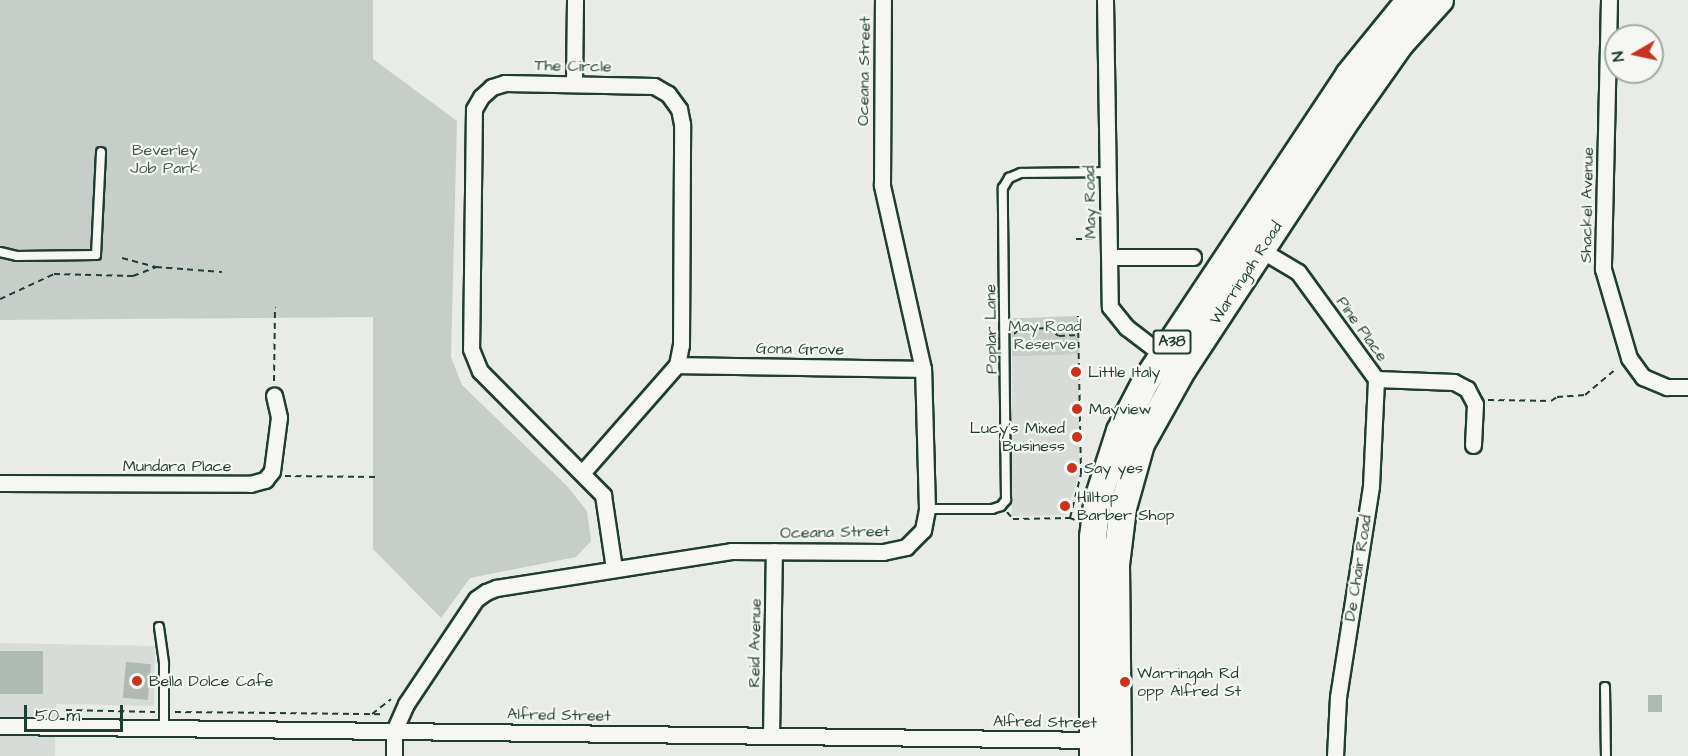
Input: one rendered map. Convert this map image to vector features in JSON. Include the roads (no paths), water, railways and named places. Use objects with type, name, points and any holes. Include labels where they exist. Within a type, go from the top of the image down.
[{"type":"highway","name":"Warringah Road","points":[[1105,748],[1116,565],[1123,508],[1142,444],[1173,362],[1251,243],[1349,75],[1410,0]]},
{"type":"highway","name":"Warringah Road","points":[[1251,243],[1388,62],[1440,0]]},
{"type":"street","points":[[574,0],[574,83]]},
{"type":"street","name":"Oceana Street","points":[[394,731],[406,704],[481,595],[496,588],[731,551],[883,552],[906,547],[923,531],[927,509],[923,369],[882,185],[883,0]]},
{"type":"street","name":"May Road","points":[[1105,0],[1110,307],[1126,327],[1173,362]]},
{"type":"street","name":"Shackel Avenue","points":[[1609,0],[1603,269],[1629,358],[1643,377],[1667,387],[1688,387]]},
{"type":"street","name":"The Circle","points":[[614,569],[603,495],[480,371],[471,349],[474,109],[481,97],[492,87],[505,83],[654,86],[668,94],[678,109],[682,124],[681,334],[677,365]]},
{"type":"street","name":"Pine Place","points":[[1251,243],[1298,272],[1376,379],[1454,382],[1467,389],[1475,404],[1473,445]]},
{"type":"street","points":[[1109,257],[1193,257]]},
{"type":"street","points":[[582,473],[677,365]]},
{"type":"street","name":"Gona Grove","points":[[677,365],[923,369]]},
{"type":"street","name":"De Chair Road","points":[[1335,756],[1338,697],[1371,486],[1376,379]]},
{"type":"street","name":"Mundara Place","points":[[0,483],[250,484],[265,480],[272,471],[279,417],[274,396]]},
{"type":"street","name":"Reid Avenue","points":[[771,736],[774,551]]},
{"type":"street","name":"Alfred Street","points":[[0,726],[771,736],[1105,748]]},
{"type":"street","points":[[394,731],[394,756]]},
{"type":"lane","points":[[0,252],[16,256],[96,255],[101,152]]},
{"type":"lane","name":"Poplar Lane","points":[[927,509],[992,509],[1001,506],[1006,500],[1003,188],[1009,178],[1021,173],[1108,172]]},
{"type":"lane","points":[[159,627],[164,664],[164,728]]},
{"type":"lane","points":[[1605,687],[1606,756]]},
{"type":"place","name":"Little Italy","points":[[1076,372]]},
{"type":"place","name":"Mayview","points":[[1077,409]]},
{"type":"place","name":"Lucy's Mixed Business","points":[[1077,437]]},
{"type":"place","name":"Say yes","points":[[1072,468]]},
{"type":"place","name":"Hilltop Barber Shop","points":[[1065,506]]},
{"type":"place","name":"Bella Dolce Cafe","points":[[137,681]]},
{"type":"place","name":"Warringah Rd opp Alfred St","points":[[1125,682]]},
{"type":"park label","name":"Beverley Job Park","points":[[165,159]]},
{"type":"park label","name":"May Road Reserve","points":[[1045,335]]}]
